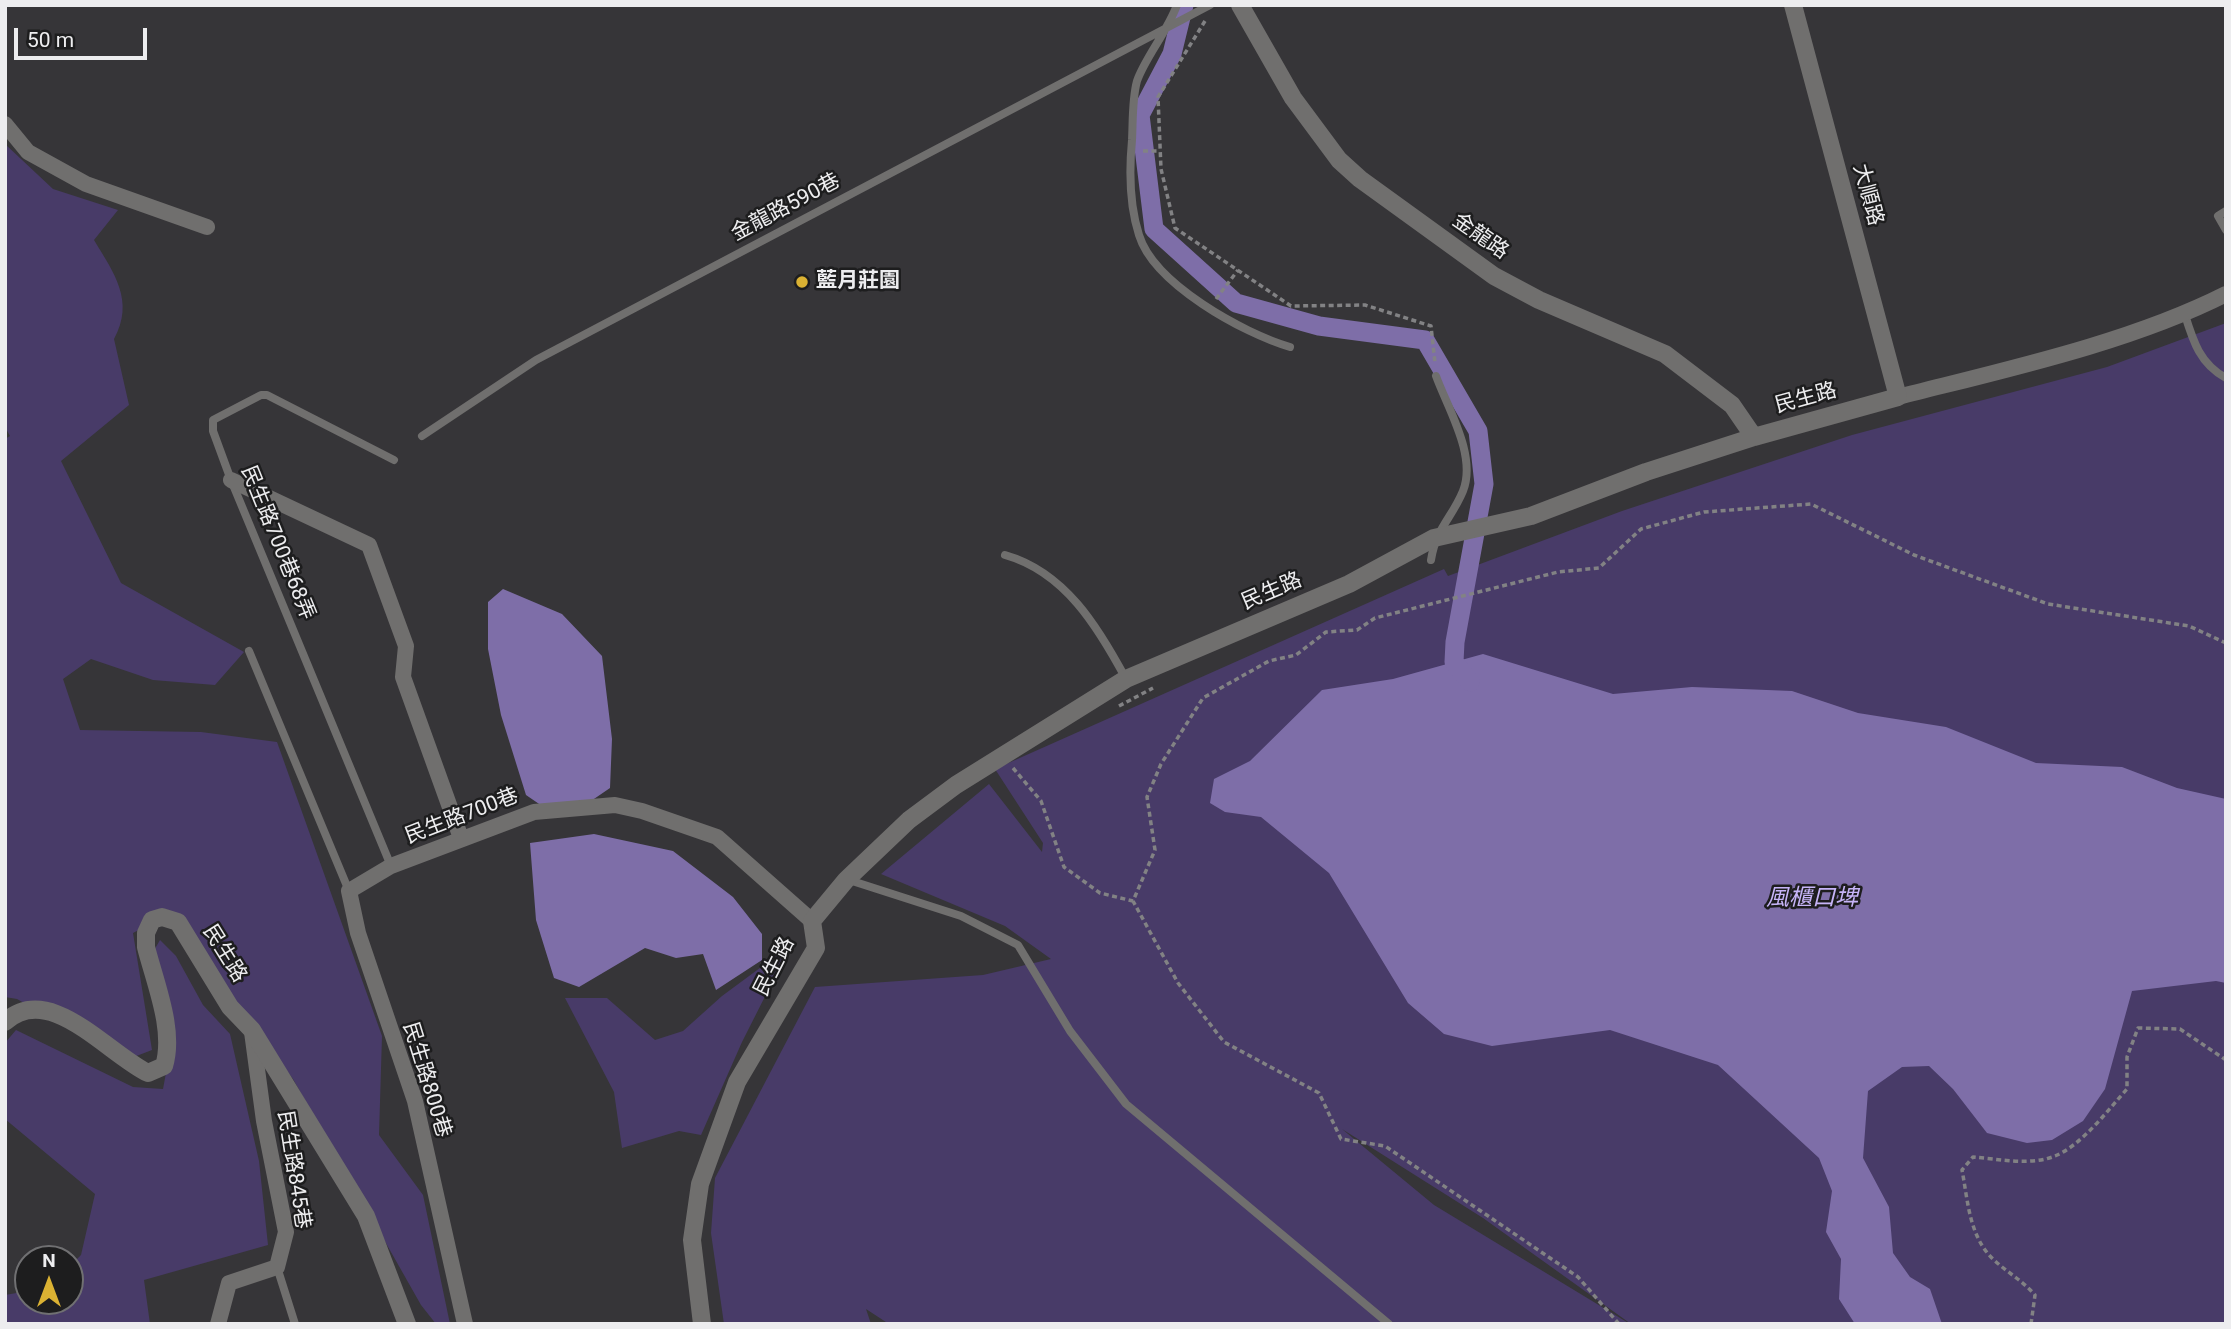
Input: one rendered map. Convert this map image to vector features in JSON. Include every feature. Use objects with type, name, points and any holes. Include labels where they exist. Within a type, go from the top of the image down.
[{"type":"street","name":"金龍路","points":[[1240,5],[1293,98],[1339,160],[1360,180],[1494,276],[1538,300],[1665,354],[1732,405],[1754,437]]},
{"type":"street","name":"大順路","points":[[1793,5],[1898,397]]},
{"type":"street","points":[[5,124],[28,152],[86,184],[206,227]]},
{"type":"street","name":"民生路","points":[[702,1324],[692,1240],[700,1184],[737,1082],[816,948],[812,921],[846,880],[909,820],[1003,756],[1126,679],[1349,584],[1434,538],[1531,516],[1646,472],[1754,437],[2009,369],[2185,315],[2226,294]]},
{"type":"street","points":[[231,480],[369,545],[406,646],[403,677],[461,838]]},
{"type":"street","name":"民生路700巷","points":[[349,891],[391,866],[424,856],[461,838],[534,812],[615,805],[642,811],[717,837],[812,921]]},
{"type":"street","name":"民生路800巷","points":[[349,891],[358,933],[415,1101],[465,1324]]},
{"type":"street","name":"民生路","points":[[5,1021],[17,1011],[40,1008],[59,1013],[129,1064],[148,1073],[164,1066],[168,1053],[167,1036],[146,947],[146,933],[152,920],[162,917],[178,922],[230,1007],[252,1030],[366,1216],[407,1324]]},
{"type":"street","name":"民生路845巷","points":[[252,1030],[264,1121],[286,1232],[277,1267]]},
{"type":"street","points":[[218,1324],[229,1283],[277,1267]]},
{"type":"lane","points":[[1177,5],[1172,25],[1138,80],[1130,187],[1139,236],[1147,252],[1208,308],[1256,336],[1290,347]]},
{"type":"lane","name":"金龍路590巷","points":[[422,436],[536,360],[1210,5]]},
{"type":"lane","points":[[2226,211],[2218,216],[2226,230]]},
{"type":"lane","points":[[2185,315],[2201,356],[2209,368],[2226,378]]},
{"type":"lane","points":[[1431,560],[1434,538],[1467,480],[1466,458],[1436,376]]},
{"type":"lane","name":"民生路700巷68弄","points":[[391,866],[231,480],[213,431],[213,421],[261,395],[394,460]]},
{"type":"lane","points":[[1005,555],[1027,561],[1061,584],[1103,635],[1126,679]]},
{"type":"lane","points":[[249,652],[349,891]]},
{"type":"lane","points":[[846,880],[961,916],[1018,945],[1069,1031],[1126,1104],[1389,1324]]},
{"type":"lane","points":[[277,1267],[295,1324]]},
{"type":"path","points":[[1208,16],[1158,97],[1161,169],[1175,228],[1291,306],[1365,304],[1431,326],[1436,376]]},
{"type":"path","points":[[1208,308],[1238,270]]},
{"type":"path","points":[[1133,901],[1155,850],[1147,797],[1161,764],[1203,698],[1269,662],[1296,655],[1326,632],[1357,630],[1375,618],[1558,572],[1599,568],[1641,529],[1704,512],[1811,504],[1914,555],[2049,604],[2189,626],[2226,643]]},
{"type":"path","points":[[1112,709],[1159,685]]},
{"type":"path","points":[[1003,756],[1041,802],[1064,867],[1100,893],[1133,901],[1178,983],[1224,1042],[1319,1093],[1341,1139],[1385,1146],[1578,1277],[1619,1324]]},
{"type":"path","points":[[2031,1324],[2035,1296],[2022,1280],[1993,1259],[1975,1234],[1962,1170],[1973,1157],[2027,1161],[2056,1156],[2092,1129],[2127,1089],[2127,1056],[2138,1028],[2180,1029],[2226,1060]]},
{"type":"shaded area","points":[[5,144],[53,189],[118,210],[94,240],[115,276],[122,300],[123,312],[114,339],[129,405],[61,461],[121,583],[244,652],[215,685],[153,680],[91,659],[63,679],[80,730],[201,732],[277,742],[382,1036],[379,1135],[423,1195],[450,1324],[436,1324],[421,1305],[293,1079],[169,914],[133,933],[152,1050],[126,1060],[17,999],[5,997],[5,439],[10,436],[5,427]]},
{"type":"shaded area","points":[[2226,323],[2226,1324],[1631,1324],[1483,1218],[1342,1129],[1434,1205],[1630,1324],[889,1324],[866,1309],[871,1324],[724,1324],[711,1233],[715,1178],[815,987],[983,975],[1051,959],[1005,926],[881,874],[989,784],[1042,852],[1043,843],[995,769],[1444,569],[1448,576],[1622,511],[1852,435],[2107,367]]},
{"type":"shaded area","points":[[160,940],[176,956],[203,1005],[230,1034],[259,1161],[268,1245],[144,1280],[150,1324],[5,1324],[5,1295],[14,1293],[14,1315],[84,1315],[83,1245],[95,1194],[5,1119],[5,1043],[16,1030],[133,1087],[163,1089],[169,1057],[149,959]]},
{"type":"shaded area","points":[[791,945],[742,1042],[701,1135],[679,1131],[622,1148],[614,1092],[565,998],[607,998],[655,1040],[683,1031],[722,996]]},
{"type":"water","points":[[503,589],[562,614],[602,656],[612,739],[610,788],[591,801],[545,808],[526,795],[501,715],[488,649],[488,602]]},
{"type":"water","name":"風櫃口埤","points":[[1483,654],[1613,694],[1692,687],[1792,691],[1858,713],[1946,727],[2036,763],[2122,767],[2177,788],[2226,799],[2226,983],[2216,981],[2132,991],[2105,1089],[2083,1121],[2052,1140],[2027,1143],[1987,1133],[1953,1089],[1929,1066],[1902,1067],[1868,1091],[1863,1158],[1889,1207],[1893,1253],[1910,1277],[1930,1289],[1942,1324],[1855,1324],[1839,1299],[1841,1259],[1826,1232],[1832,1191],[1819,1158],[1718,1065],[1610,1030],[1492,1046],[1444,1034],[1408,1003],[1329,873],[1261,817],[1225,812],[1210,803],[1214,779],[1250,761],[1322,690],[1393,679]]},
{"type":"water","points":[[594,834],[673,851],[733,897],[762,934],[762,960],[716,990],[703,954],[676,958],[645,948],[579,987],[554,978],[536,920],[530,843]]},
{"type":"waterway","points":[[1184,5],[1172,54],[1140,115],[1154,229],[1236,303],[1319,326],[1425,340],[1478,431],[1484,484],[1455,642],[1454,662],[1470,682]]},
{"type":"place","name":"藍月莊園","points":[[802,282]]}]
